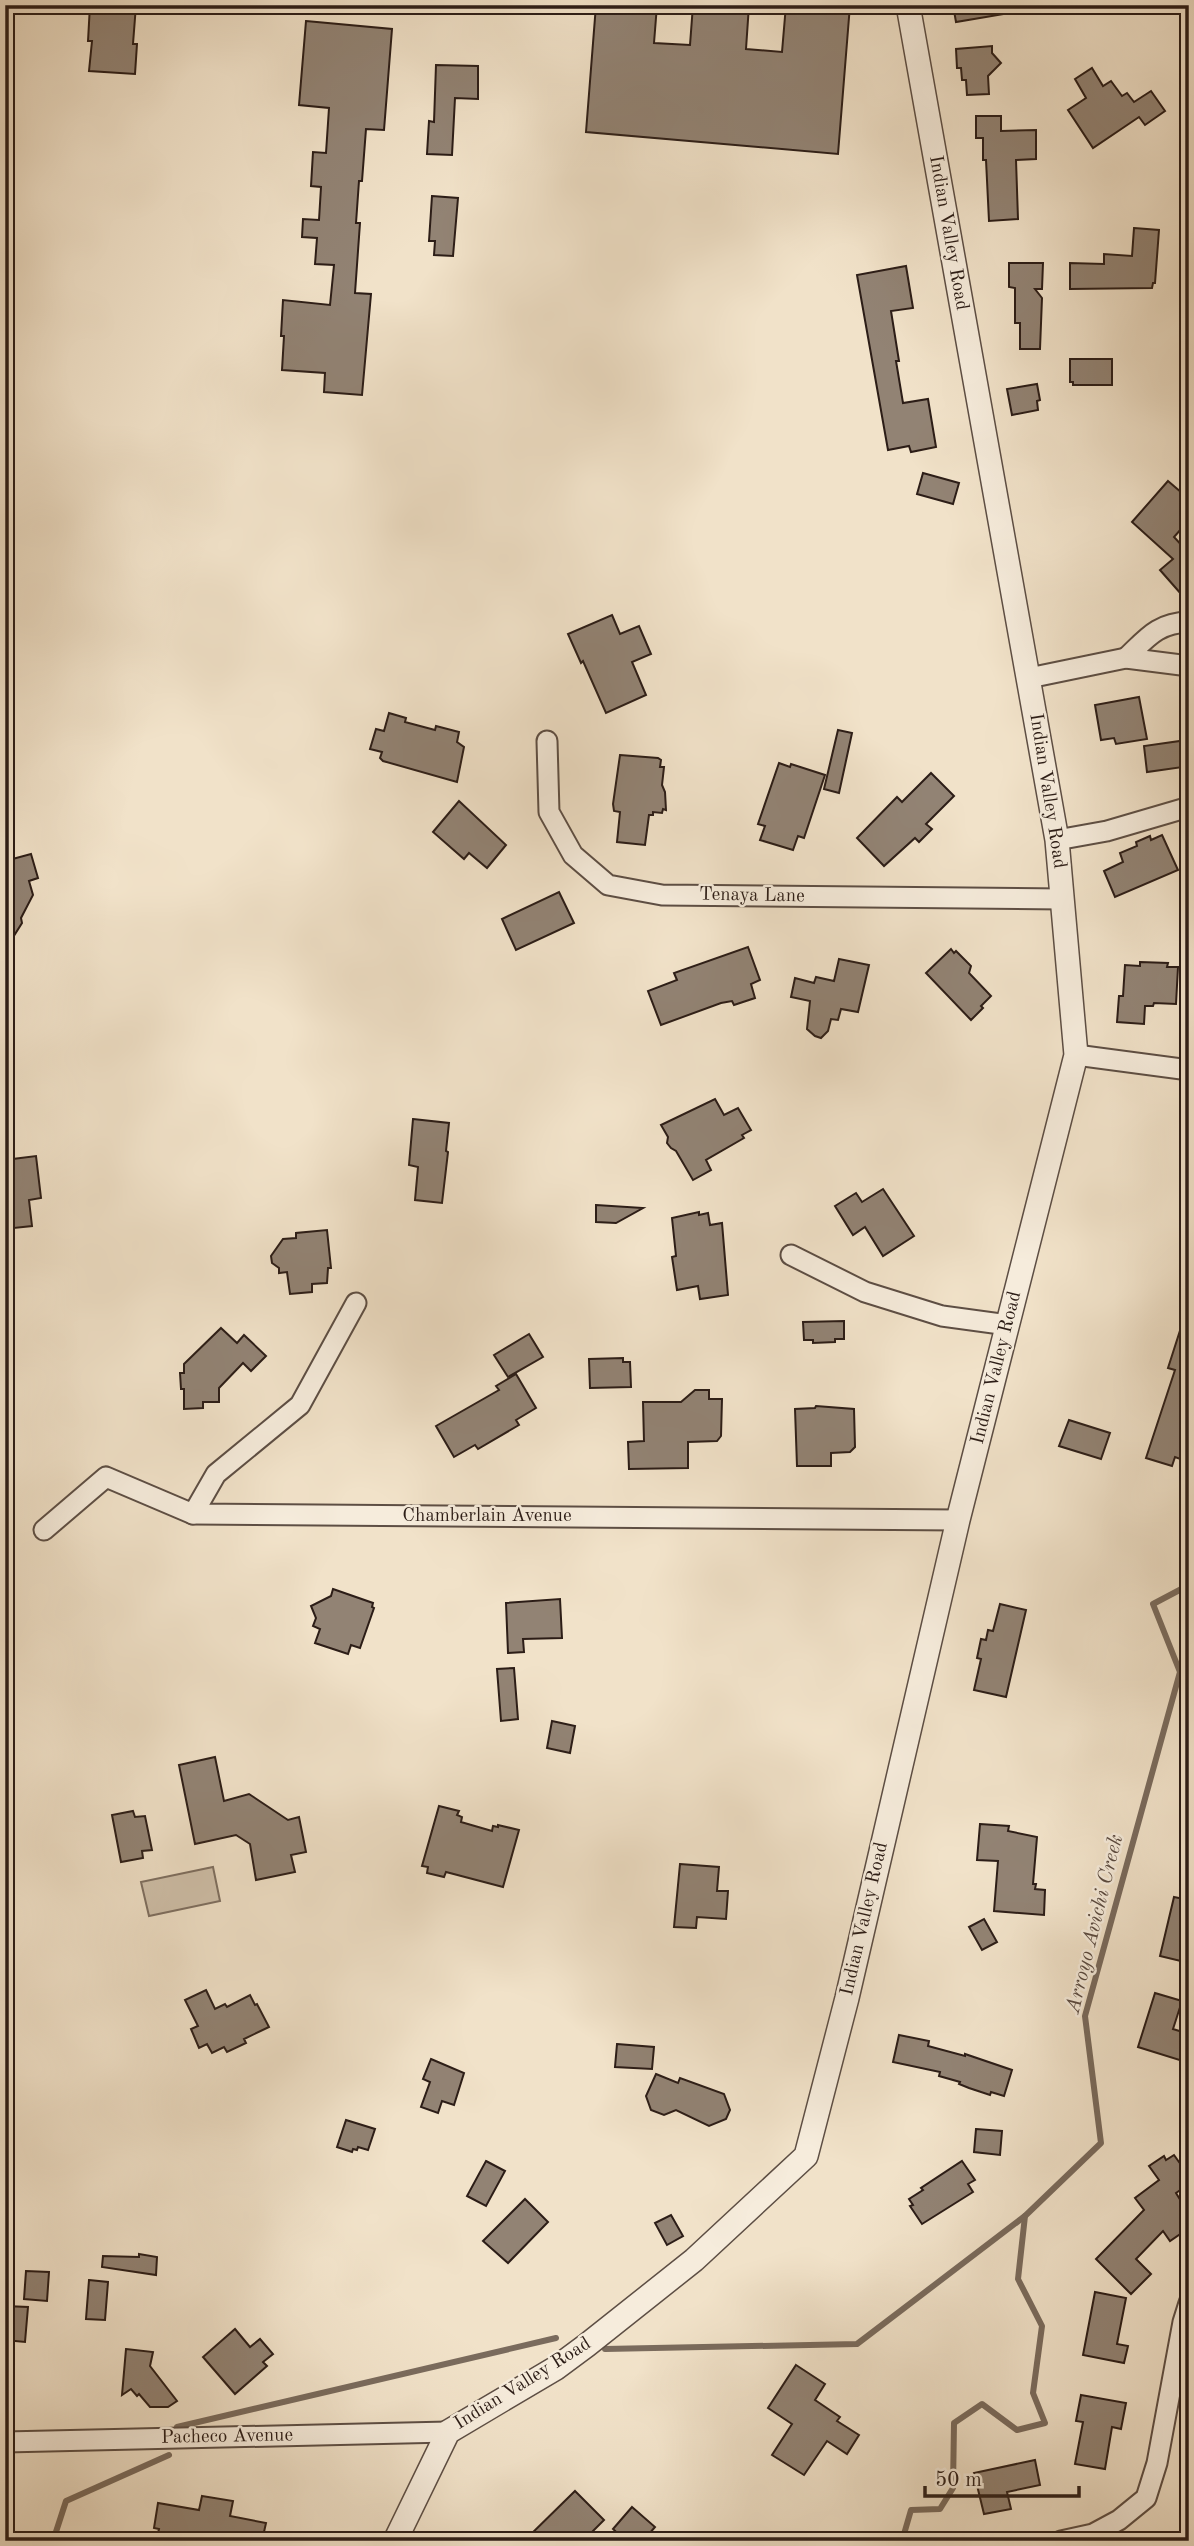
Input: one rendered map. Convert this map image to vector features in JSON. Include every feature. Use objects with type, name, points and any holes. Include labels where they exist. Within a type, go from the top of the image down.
[{"type":"street","name":"Indian Valley Road","points":[[395,2541],[448,2432],[556,2368],[587,2345],[694,2260],[806,2156],[847,1998],[958,1520],[1076,1055],[1057,840],[908,5]]},
{"type":"street","points":[[1126,658],[1157,629],[1178,622],[1189,622]]},
{"type":"street","points":[[1029,678],[1126,658],[1189,666]]},
{"type":"street","name":"Tenaya Lane","points":[[547,741],[549,812],[573,855],[608,885],[662,895],[1063,899]]},
{"type":"street","points":[[1057,840],[1107,831],[1189,807]]},
{"type":"street","points":[[1076,1055],[1189,1070]]},
{"type":"street","points":[[791,1255],[865,1293],[942,1316],[1008,1325]]},
{"type":"street","points":[[193,1514],[216,1474],[300,1405],[356,1303]]},
{"type":"street","name":"Chamberlain Avenue","points":[[44,1530],[106,1477],[193,1514],[958,1520]]},
{"type":"street","points":[[1060,2541],[1093,2534],[1119,2520],[1146,2498],[1157,2463],[1183,2322],[1189,2303]]},
{"type":"street","name":"Pacheco Avenue","points":[[5,2442],[448,2432]]},
{"type":"shaded area","points":[[213,1867],[220,1901],[149,1916],[141,1882]]},
{"type":"building","points":[[90,5],[136,5],[133,44],[137,44],[135,74],[89,71],[92,41],[88,41]]},
{"type":"building","points":[[596,5],[657,5],[654,43],[690,45],[693,5],[749,5],[746,49],[782,52],[786,5],[850,5],[838,154],[586,132]]},
{"type":"building","points":[[953,5],[1003,5],[1004,14],[956,22]]},
{"type":"building","points":[[306,21],[392,29],[384,130],[366,129],[362,181],[359,181],[356,223],[360,223],[355,293],[371,294],[362,395],[324,392],[325,373],[282,370],[283,300],[330,305],[334,265],[315,264],[317,238],[302,237],[303,219],[319,220],[321,187],[311,186],[313,152],[326,153],[329,108],[299,105]]},
{"type":"building","points":[[992,46],[992,53],[1001,63],[988,76],[989,94],[967,95],[966,80],[962,80],[961,68],[957,68],[956,49]]},
{"type":"building","points":[[436,65],[478,66],[478,99],[455,98],[452,155],[427,154],[429,121],[434,122]]},
{"type":"building","points":[[1092,68],[1103,86],[1111,81],[1122,96],[1127,93],[1134,102],[1151,91],[1165,111],[1145,125],[1139,117],[1093,148],[1068,110],[1086,98],[1075,79]]},
{"type":"building","points":[[976,116],[1001,116],[1001,131],[1036,130],[1036,159],[1016,160],[1018,219],[989,221],[986,160],[983,160],[983,138],[976,138]]},
{"type":"building","points":[[432,196],[458,198],[453,256],[434,255],[435,241],[429,241]]},
{"type":"building","points":[[1134,228],[1159,230],[1155,283],[1152,288],[1070,289],[1070,263],[1104,264],[1104,254],[1132,256]]},
{"type":"building","points":[[1009,263],[1043,263],[1042,289],[1035,289],[1042,298],[1040,349],[1020,349],[1020,323],[1015,323],[1015,288],[1009,287]]},
{"type":"building","points":[[906,266],[913,308],[891,311],[899,361],[896,361],[903,403],[928,399],[936,447],[911,452],[909,446],[888,450],[857,275]]},
{"type":"building","points":[[1070,359],[1112,359],[1112,385],[1073,385],[1073,382],[1070,382]]},
{"type":"building","points":[[1037,384],[1040,400],[1037,401],[1038,410],[1012,415],[1007,389]]},
{"type":"building","points":[[923,473],[959,483],[953,504],[917,494]]},
{"type":"building","points":[[1168,481],[1189,499],[1189,520],[1174,537],[1185,549],[1189,545],[1189,603],[1160,570],[1173,559],[1132,522]]},
{"type":"building","points":[[612,615],[620,634],[639,626],[651,654],[632,662],[646,695],[606,713],[568,634]]},
{"type":"building","points":[[1139,697],[1147,739],[1116,744],[1114,738],[1101,740],[1095,705]]},
{"type":"building","points":[[389,713],[406,718],[405,722],[435,730],[436,726],[459,732],[457,742],[464,747],[457,782],[383,761],[380,758],[382,752],[370,749],[376,729],[384,731]]},
{"type":"building","points":[[838,730],[852,733],[839,793],[824,789]]},
{"type":"building","points":[[1180,741],[1183,767],[1147,772],[1144,746]]},
{"type":"building","points":[[620,755],[658,758],[661,760],[660,767],[664,767],[662,785],[666,810],[649,815],[645,845],[617,842],[620,812],[614,811],[613,804]]},
{"type":"building","points":[[779,763],[825,775],[804,838],[798,836],[793,850],[760,840],[765,826],[758,824]]},
{"type":"building","points":[[931,773],[954,796],[926,824],[932,829],[919,842],[915,838],[884,866],[857,838],[897,797],[902,802]]},
{"type":"building","points":[[459,801],[506,845],[487,868],[469,853],[464,859],[433,832]]},
{"type":"building","points":[[1162,835],[1178,870],[1115,897],[1104,871],[1123,862],[1120,853],[1137,846],[1136,842],[1150,836],[1151,840]]},
{"type":"building","points":[[31,854],[38,878],[29,881],[33,895],[21,918],[22,923],[5,950],[5,861]]},
{"type":"building","points":[[559,892],[574,923],[516,950],[502,919]]},
{"type":"building","points":[[748,947],[760,980],[751,984],[755,998],[734,1005],[732,1001],[721,1003],[661,1025],[648,991],[677,980],[674,973]]},
{"type":"building","points":[[951,949],[971,966],[969,973],[991,996],[971,1020],[926,973]]},
{"type":"building","points":[[839,959],[869,965],[858,1012],[841,1009],[838,1020],[831,1019],[828,1031],[821,1038],[807,1029],[810,1001],[791,997],[795,978],[814,983],[816,977],[834,981]]},
{"type":"building","points":[[1140,962],[1168,963],[1167,967],[1178,967],[1176,1004],[1154,1003],[1153,1006],[1145,1006],[1144,1024],[1117,1022],[1119,996],[1123,996],[1125,965],[1140,966]]},
{"type":"building","points":[[715,1099],[724,1115],[738,1108],[751,1130],[742,1135],[744,1138],[706,1160],[711,1170],[693,1180],[676,1151],[667,1143],[668,1137],[661,1125]]},
{"type":"building","points":[[413,1119],[449,1123],[442,1203],[415,1200],[418,1167],[409,1165]]},
{"type":"building","points":[[36,1156],[41,1198],[29,1200],[32,1226],[14,1228],[12,1209],[5,1210],[5,1160]]},
{"type":"building","points":[[883,1189],[914,1236],[883,1256],[865,1227],[853,1235],[835,1206],[856,1193],[862,1202]]},
{"type":"building","points":[[596,1205],[643,1208],[616,1223],[596,1222]]},
{"type":"building","points":[[699,1212],[699,1215],[708,1213],[710,1225],[722,1223],[728,1295],[700,1299],[698,1286],[677,1290],[672,1257],[676,1256],[672,1218]]},
{"type":"building","points":[[327,1230],[331,1268],[328,1268],[327,1283],[312,1284],[312,1292],[290,1294],[287,1272],[279,1273],[279,1268],[272,1263],[271,1256],[283,1239],[296,1238],[296,1233]]},
{"type":"building","points":[[1185,1315],[1189,1316],[1189,1462],[1175,1457],[1172,1466],[1146,1458],[1175,1370],[1168,1368]]},
{"type":"building","points":[[844,1321],[844,1339],[813,1343],[813,1340],[804,1340],[803,1322]]},
{"type":"building","points":[[221,1328],[237,1343],[244,1335],[266,1356],[251,1371],[243,1363],[219,1388],[219,1402],[203,1402],[203,1408],[184,1409],[184,1389],[181,1389],[180,1373],[184,1373],[184,1364]]},
{"type":"building","points":[[529,1334],[543,1357],[508,1377],[494,1355]]},
{"type":"building","points":[[623,1358],[623,1362],[630,1362],[631,1387],[590,1388],[589,1359]]},
{"type":"building","points":[[516,1374],[536,1408],[516,1420],[519,1425],[478,1449],[475,1445],[454,1457],[436,1426],[499,1390],[496,1386]]},
{"type":"building","points":[[695,1390],[709,1390],[709,1399],[722,1399],[721,1436],[717,1441],[688,1442],[688,1468],[629,1469],[628,1442],[644,1441],[643,1402],[681,1402]]},
{"type":"building","points":[[816,1406],[854,1409],[855,1447],[850,1452],[831,1453],[831,1466],[797,1466],[795,1409]]},
{"type":"building","points":[[1069,1420],[1110,1433],[1101,1459],[1059,1446]]},
{"type":"building","points":[[333,1589],[373,1603],[374,1608],[360,1648],[351,1645],[348,1654],[315,1643],[320,1629],[313,1626],[316,1618],[311,1606],[331,1596]]},
{"type":"building","points":[[560,1599],[562,1638],[523,1639],[524,1652],[508,1653],[506,1603]]},
{"type":"building","points":[[1000,1604],[1026,1610],[1006,1697],[974,1690],[981,1659],[977,1658],[981,1639],[986,1640],[988,1630],[993,1631]]},
{"type":"building","points":[[514,1668],[518,1719],[501,1721],[497,1669]]},
{"type":"building","points":[[552,1721],[575,1726],[570,1753],[547,1748]]},
{"type":"building","points":[[215,1757],[224,1801],[249,1794],[288,1820],[299,1817],[306,1852],[291,1855],[295,1872],[256,1880],[250,1844],[236,1835],[195,1844],[179,1765]]},
{"type":"building","points":[[439,1806],[459,1811],[457,1815],[462,1817],[461,1822],[492,1831],[493,1826],[498,1825],[519,1830],[503,1887],[446,1872],[444,1877],[427,1873],[428,1867],[422,1866]]},
{"type":"building","points":[[133,1811],[135,1817],[145,1816],[152,1850],[142,1851],[143,1858],[121,1862],[112,1815]]},
{"type":"building","points":[[980,1824],[1009,1826],[1008,1831],[1037,1837],[1033,1884],[1036,1884],[1035,1889],[1045,1890],[1044,1915],[994,1911],[998,1861],[977,1860]]},
{"type":"building","points":[[680,1864],[719,1867],[717,1891],[728,1891],[726,1919],[697,1917],[696,1928],[674,1927]]},
{"type":"building","points":[[1174,1897],[1189,1900],[1189,1963],[1160,1956]]},
{"type":"building","points":[[984,1919],[997,1942],[982,1950],[969,1927]]},
{"type":"building","points":[[206,1990],[215,2009],[225,2004],[227,2007],[250,1995],[269,2027],[244,2039],[246,2043],[227,2052],[224,2047],[212,2053],[207,2044],[199,2048],[191,2029],[198,2026],[185,2000]]},
{"type":"building","points":[[1155,1993],[1182,2001],[1173,2029],[1189,2034],[1189,2063],[1138,2047]]},
{"type":"building","points":[[899,2035],[929,2041],[928,2046],[965,2054],[1012,2070],[1004,2096],[991,2092],[990,2095],[969,2088],[959,2084],[960,2082],[939,2076],[940,2072],[893,2062]]},
{"type":"building","points":[[617,2044],[654,2047],[652,2069],[615,2067]]},
{"type":"building","points":[[431,2059],[464,2073],[454,2105],[442,2101],[438,2113],[421,2107],[430,2082],[423,2079]]},
{"type":"building","points":[[656,2074],[678,2083],[680,2078],[724,2094],[730,2110],[726,2119],[709,2126],[676,2110],[664,2115],[651,2110],[646,2096]]},
{"type":"building","points":[[346,2120],[375,2129],[368,2150],[358,2147],[352,2152],[337,2147]]},
{"type":"building","points":[[976,2129],[1002,2131],[1000,2155],[974,2152]]},
{"type":"building","points":[[1174,2155],[1189,2176],[1189,2184],[1176,2193],[1189,2214],[1189,2228],[1170,2241],[1163,2231],[1136,2259],[1151,2274],[1131,2294],[1096,2259],[1144,2210],[1135,2198],[1159,2180],[1149,2166],[1164,2156],[1166,2160]]},
{"type":"building","points":[[486,2161],[505,2171],[486,2206],[467,2196]]},
{"type":"building","points":[[962,2161],[975,2180],[968,2184],[973,2192],[922,2224],[910,2206],[913,2205],[909,2199]]},
{"type":"building","points":[[525,2199],[548,2222],[508,2263],[483,2241]]},
{"type":"building","points":[[671,2215],[683,2236],[667,2245],[655,2223]]},
{"type":"building","points":[[139,2254],[157,2257],[156,2275],[102,2267],[103,2256],[139,2257]]},
{"type":"building","points":[[26,2271],[49,2272],[47,2301],[24,2299]]},
{"type":"building","points":[[89,2280],[108,2282],[105,2320],[86,2319]]},
{"type":"building","points":[[1095,2292],[1126,2298],[1117,2344],[1128,2346],[1124,2363],[1083,2355]]},
{"type":"building","points":[[5,2306],[28,2307],[25,2342],[5,2340]]},
{"type":"building","points":[[235,2329],[250,2347],[260,2339],[273,2354],[263,2362],[267,2366],[235,2394],[203,2357]]},
{"type":"building","points":[[126,2349],[153,2352],[150,2366],[177,2401],[168,2407],[150,2407],[131,2389],[122,2395]]},
{"type":"building","points":[[796,2365],[825,2384],[815,2400],[840,2417],[837,2421],[859,2435],[847,2454],[827,2441],[804,2475],[772,2455],[792,2424],[768,2408]]},
{"type":"building","points":[[1081,2395],[1126,2403],[1121,2429],[1112,2427],[1105,2469],[1075,2464],[1083,2422],[1076,2421]]},
{"type":"building","points":[[1035,2460],[1040,2485],[1007,2492],[1011,2509],[984,2514],[974,2473]]},
{"type":"building","points":[[575,2491],[604,2520],[583,2541],[524,2541]]},
{"type":"building","points":[[202,2496],[233,2501],[230,2516],[266,2523],[262,2541],[209,2541],[175,2533],[173,2541],[156,2541],[159,2529],[154,2528],[158,2503],[199,2510]]},
{"type":"building","points":[[632,2507],[655,2527],[643,2541],[626,2541],[613,2529]]},
{"type":"waterway","name":"Arroyo Avichi Creek","points":[[902,2541],[911,2510],[940,2509],[953,2488],[954,2423],[982,2404],[1017,2430],[1045,2423],[1033,2393],[1042,2326],[1018,2279],[1025,2216],[1101,2143],[1085,2016],[1180,1672],[1153,1604],[1189,1585]]},
{"type":"waterway","points":[[605,2349],[857,2344],[1025,2216]]},
{"type":"waterway","points":[[177,2427],[556,2338]]},
{"type":"waterway","points":[[53,2541],[66,2501],[169,2455]]}]
